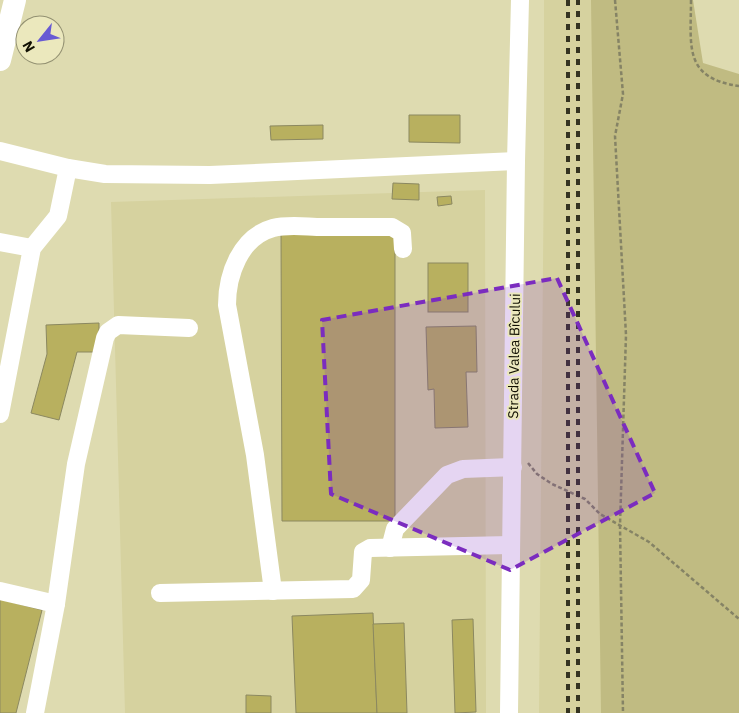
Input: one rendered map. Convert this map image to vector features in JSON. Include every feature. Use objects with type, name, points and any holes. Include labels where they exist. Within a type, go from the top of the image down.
[{"type":"main road","points":[[0,60],[15,0]]},
{"type":"street","name":"Strada Valea Bîcului","points":[[510,713],[516,161],[520,0]]},
{"type":"street","points":[[0,151],[68,168],[104,174],[210,175],[516,161]]},
{"type":"street","points":[[0,414],[32,248],[58,216],[68,168]]},
{"type":"street","points":[[273,591],[255,456],[227,305],[227,290],[232,273],[248,242],[264,231],[283,227],[397,228],[402,233],[403,249]]},
{"type":"street","points":[[0,242],[32,248]]},
{"type":"street","points":[[36,713],[56,604],[76,464],[105,338],[108,332],[118,325],[188,328]]},
{"type":"street","points":[[390,548],[395,529],[447,475],[463,469],[513,467]]},
{"type":"street","points":[[160,593],[353,589],[361,580],[363,552],[370,548],[511,545]]},
{"type":"street","points":[[0,591],[56,604]]},
{"type":"path","points":[[615,0],[623,72],[623,94],[615,136],[622,226],[626,335],[620,525],[622,713]]},
{"type":"path","points":[[691,0],[694,62],[704,75],[716,81],[739,86]]},
{"type":"path","points":[[513,444],[537,474],[552,484],[585,499],[600,514],[650,542],[739,618]]},
{"type":"highlighted area","points":[[557,278],[655,493],[510,570],[331,494],[322,320]]},
{"type":"shaded area","points":[[544,0],[605,0],[612,713],[539,713]]},
{"type":"shaded area","points":[[591,0],[693,0],[703,63],[739,74],[739,713],[601,713]]},
{"type":"shaded area","points":[[485,190],[486,713],[125,713],[111,202]]},
{"type":"building","points":[[409,115],[460,115],[460,143],[409,142]]},
{"type":"building","points":[[323,125],[323,139],[271,140],[270,126]]},
{"type":"building","points":[[393,183],[419,184],[419,200],[392,199]]},
{"type":"building","points":[[451,196],[452,204],[438,206],[437,197]]},
{"type":"building","points":[[281,229],[395,229],[395,521],[282,521]]},
{"type":"building","points":[[428,263],[468,263],[468,312],[428,312]]},
{"type":"building","points":[[99,323],[99,352],[77,352],[59,420],[31,413],[47,354],[46,325]]},
{"type":"building","points":[[476,326],[477,372],[466,372],[468,427],[435,428],[434,389],[428,390],[426,327]]},
{"type":"building","points":[[0,599],[42,610],[16,713],[0,713]]},
{"type":"building","points":[[373,613],[377,713],[296,713],[292,616]]},
{"type":"building","points":[[473,619],[476,712],[455,713],[452,620]]},
{"type":"building","points":[[404,623],[407,713],[377,713],[373,624]]},
{"type":"building","points":[[246,695],[271,696],[271,713],[246,713]]},
{"type":"railway","points":[[568,0],[568,713]]},
{"type":"railway","points":[[578,0],[578,713]]}]
